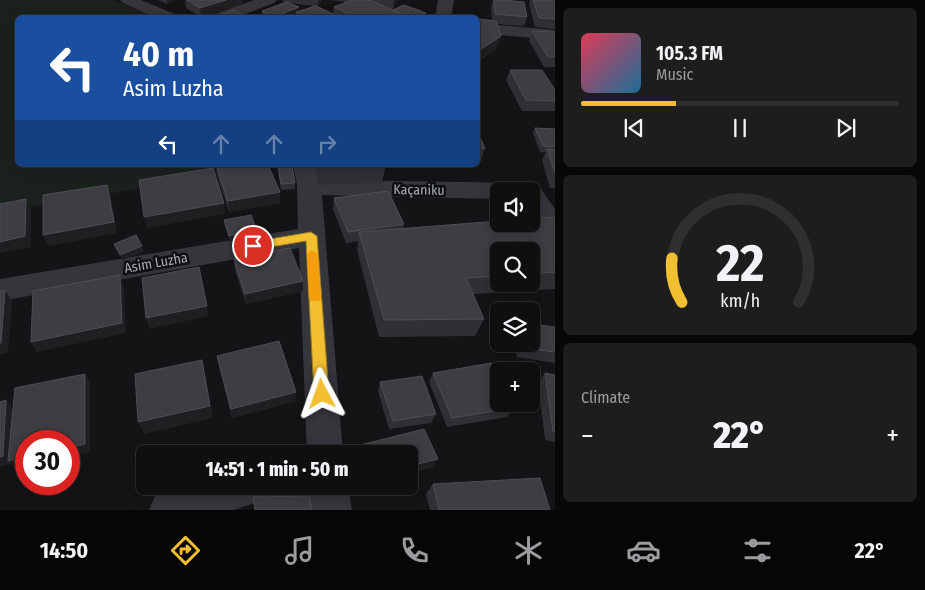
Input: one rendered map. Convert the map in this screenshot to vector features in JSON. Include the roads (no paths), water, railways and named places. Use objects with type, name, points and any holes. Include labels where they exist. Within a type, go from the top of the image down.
[{"type":"street","points":[[128,0],[164,15]]},
{"type":"street","points":[[226,15],[269,0]]},
{"type":"street","points":[[444,15],[446,0]]},
{"type":"street","points":[[480,28],[555,35]]},
{"type":"street","points":[[307,175],[324,445]]},
{"type":"street","name":"Kaçaniku","points":[[307,175],[332,188],[542,206]]},
{"type":"street","name":"Asim Luzha","points":[[0,290],[311,236]]},
{"type":"street","points":[[169,510],[218,495]]},
{"type":"street","points":[[330,495],[332,510]]}]
